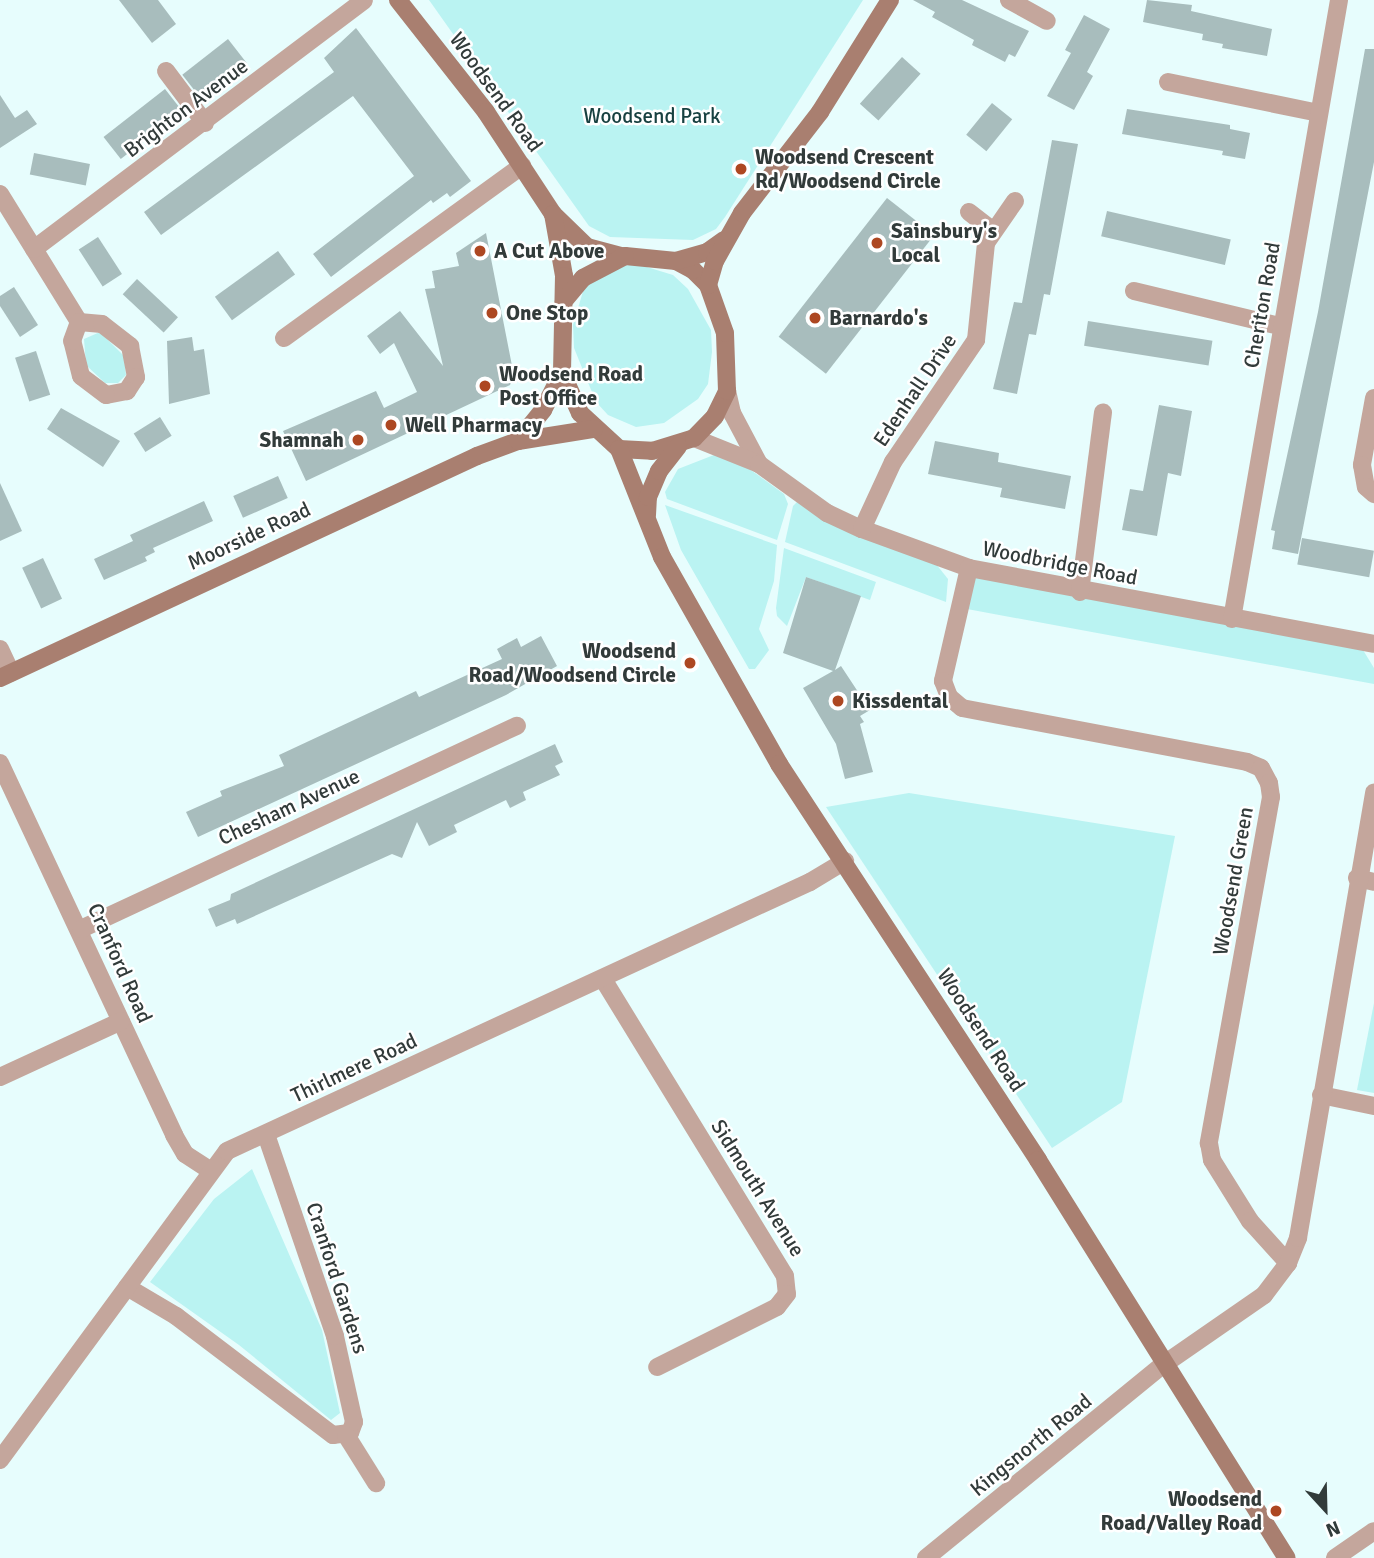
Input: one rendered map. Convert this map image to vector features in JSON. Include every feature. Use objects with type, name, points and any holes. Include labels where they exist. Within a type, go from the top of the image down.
[{"type":"street","name":"Brighton Avenue","points":[[34,249],[364,0]]},
{"type":"street","name":"Woodsend Road","points":[[398,0],[451,64],[553,214],[587,247],[603,255],[625,256]]},
{"type":"street","points":[[708,285],[729,235],[820,112],[890,0]]},
{"type":"street","name":"Cheriton Road","points":[[1232,619],[1280,326],[1339,0]]},
{"type":"street","points":[[1014,1],[1047,21]]},
{"type":"street","points":[[166,71],[205,122]]},
{"type":"street","points":[[1168,82],[1320,113]]},
{"type":"street","points":[[284,338],[522,166]]},
{"type":"street","points":[[0,194],[79,322]]},
{"type":"street","name":"Edenhall Drive","points":[[862,529],[893,462],[976,341],[982,259],[992,230],[1015,201]]},
{"type":"street","points":[[969,212],[992,230]]},
{"type":"street","name":"Woodsend Road","points":[[553,214],[564,301]]},
{"type":"street","points":[[676,261],[708,285],[725,333],[727,391],[715,416],[694,438],[678,447],[619,449],[594,429],[569,397],[562,373],[564,301],[583,278],[625,256],[676,261],[707,252],[729,235]]},
{"type":"street","points":[[1134,291],[1280,326]]},
{"type":"street","points":[[518,441],[543,410],[562,373]]},
{"type":"street","name":"Woodbridge Road","points":[[727,391],[732,412],[759,464]]},
{"type":"street","points":[[1374,398],[1362,465],[1366,487],[1374,494]]},
{"type":"street","points":[[1080,592],[1103,412]]},
{"type":"street","name":"Moorside Road","points":[[5,675],[477,456],[518,441],[594,429]]},
{"type":"street","name":"Woodbridge Road","points":[[694,438],[759,464],[827,513],[862,529],[969,568],[1080,592],[1374,644]]},
{"type":"street","points":[[647,521],[652,488],[678,447]]},
{"type":"street","name":"Woodsend Road","points":[[619,449],[662,557],[779,764],[845,861],[1038,1160],[1286,1558]]},
{"type":"street","name":"Woodsend Green","points":[[969,568],[943,681],[949,697],[962,708],[1247,762],[1261,768],[1269,783],[1271,797],[1209,1143],[1212,1160],[1251,1222],[1288,1263]]},
{"type":"street","points":[[0,649],[5,675]]},
{"type":"street","name":"Chesham Avenue","points":[[81,929],[517,726]]},
{"type":"street","name":"Cranford Road","points":[[0,763],[81,929],[174,1135],[185,1154],[210,1170]]},
{"type":"street","name":"Kingsnorth Road","points":[[926,1558],[1163,1364],[1264,1295],[1288,1263],[1298,1238],[1321,1095],[1365,880],[1374,792]]},
{"type":"street","name":"Thirlmere Road","points":[[0,1460],[210,1170],[228,1152],[810,882],[845,861]]},
{"type":"street","name":"Sidmouth Avenue","points":[[603,979],[785,1276],[787,1294],[777,1307],[657,1367]]},
{"type":"street","points":[[0,1077],[121,1021]]},
{"type":"street","points":[[1321,1095],[1374,1106]]},
{"type":"street","name":"Cranford Gardens","points":[[266,1134],[335,1336],[354,1422],[346,1435]]},
{"type":"street","points":[[127,1287],[176,1316],[333,1434],[346,1435],[376,1482]]},
{"type":"street","points":[[1335,1558],[1374,1531]]},
{"type":"green space","name":"Woodsend Park","points":[[429,0],[863,0],[725,217],[716,229],[693,240],[610,237],[589,226]]},
{"type":"green space","points":[[637,264],[673,275],[688,289],[711,330],[712,352],[708,384],[698,399],[664,423],[636,427],[608,415],[596,402],[574,348],[573,325],[584,288],[614,267]]},
{"type":"green space","points":[[100,332],[124,356],[126,375],[118,383],[105,383],[86,365],[84,339]]},
{"type":"green space","points":[[719,453],[736,459],[784,494],[788,504],[777,540],[667,499],[665,492],[678,469]]},
{"type":"green space","points":[[799,500],[936,564],[948,579],[946,602],[785,542],[793,506]]},
{"type":"green space","points":[[665,505],[777,545],[774,581],[759,629],[769,650],[755,669],[749,669],[681,550]]},
{"type":"green space","points":[[784,548],[876,582],[870,600],[806,577],[787,626],[777,616],[776,608]]},
{"type":"green space","points":[[975,575],[1363,650],[1374,668],[1374,684],[967,609]]},
{"type":"green space","points":[[909,793],[1175,836],[1122,1102],[1052,1148],[826,807]]},
{"type":"green space","points":[[1374,1003],[1374,1093],[1357,1090]]},
{"type":"green space","points":[[252,1169],[322,1330],[340,1413],[331,1420],[239,1345],[150,1282],[214,1199]]},
{"type":"building","points":[[119,0],[158,0],[176,24],[152,43]]},
{"type":"building","points":[[913,0],[962,0],[1029,31],[1015,57],[1009,54],[1005,62],[972,45],[974,40],[932,17],[935,12]]},
{"type":"building","points":[[1147,0],[1192,5],[1191,11],[1272,29],[1267,56],[1222,48],[1223,44],[1202,40],[1203,34],[1143,22]]},
{"type":"building","points":[[1084,15],[1110,29],[1087,72],[1093,76],[1074,110],[1047,96],[1071,53],[1065,50]]},
{"type":"building","points":[[356,28],[471,181],[450,197],[447,193],[433,203],[431,200],[331,277],[313,254],[414,176],[353,96],[161,235],[144,212],[334,72],[324,58]]},
{"type":"building","points":[[228,39],[247,63],[201,99],[182,75]]},
{"type":"building","points":[[1365,49],[1374,49],[1374,162],[1298,554],[1272,549],[1275,531],[1271,530],[1318,312]]},
{"type":"building","points":[[902,57],[921,74],[878,121],[860,104]]},
{"type":"building","points":[[165,89],[182,111],[121,159],[104,137]]},
{"type":"building","points":[[0,95],[15,118],[27,110],[37,124],[0,148]]},
{"type":"building","points":[[992,103],[1012,119],[986,151],[966,135]]},
{"type":"building","points":[[1127,109],[1230,125],[1230,129],[1250,133],[1245,159],[1222,155],[1223,151],[1122,134]]},
{"type":"building","points":[[1052,140],[1078,144],[1050,295],[1044,294],[1036,335],[1029,334],[1017,394],[993,389],[1014,302],[1022,303]]},
{"type":"building","points":[[34,153],[90,164],[86,185],[30,175]]},
{"type":"building","points":[[887,198],[934,235],[826,374],[779,337]]},
{"type":"building","points":[[1107,211],[1231,240],[1225,265],[1101,236]]},
{"type":"building","points":[[486,233],[514,376],[510,385],[306,481],[283,431],[376,391],[384,408],[417,392],[394,343],[380,354],[367,336],[400,311],[443,366],[425,289],[435,288],[432,271],[459,266],[456,253]]},
{"type":"building","points":[[98,237],[122,274],[103,286],[79,250]]},
{"type":"building","points":[[278,251],[295,274],[232,320],[215,297]]},
{"type":"building","points":[[137,279],[178,317],[164,333],[123,294]]},
{"type":"building","points":[[14,287],[38,325],[20,337],[0,306],[0,296]]},
{"type":"building","points":[[1088,321],[1212,341],[1209,365],[1084,346]]},
{"type":"building","points":[[192,337],[194,351],[204,349],[210,394],[169,404],[167,341]]},
{"type":"building","points":[[36,351],[50,395],[29,402],[15,358]]},
{"type":"building","points":[[1159,405],[1192,411],[1181,476],[1168,473],[1157,536],[1122,530],[1130,489],[1143,491]]},
{"type":"building","points":[[61,408],[120,441],[103,467],[47,429]]},
{"type":"building","points":[[160,417],[172,436],[145,452],[134,433]]},
{"type":"building","points":[[935,441],[999,453],[998,462],[1071,476],[1065,509],[1000,497],[1002,488],[928,474]]},
{"type":"building","points":[[278,476],[288,498],[243,518],[233,496]]},
{"type":"building","points":[[0,483],[22,531],[0,541]]},
{"type":"building","points":[[204,501],[213,521],[153,548],[155,552],[145,557],[147,561],[104,580],[94,559],[133,541],[130,535]]},
{"type":"building","points":[[1302,538],[1374,551],[1369,577],[1297,565]]},
{"type":"building","points":[[43,558],[62,599],[41,609],[22,568]]},
{"type":"building","points":[[806,577],[861,596],[835,670],[841,666],[870,710],[860,716],[864,722],[860,724],[873,772],[845,779],[836,744],[803,688],[833,671],[783,653]]},
{"type":"building","points":[[541,636],[557,666],[506,695],[198,837],[186,812],[222,796],[220,791],[284,766],[279,755],[416,691],[419,697],[502,659],[497,649],[517,638],[521,647]]},
{"type":"building","points":[[555,744],[563,762],[555,766],[560,775],[523,792],[526,800],[510,808],[506,800],[454,825],[457,832],[429,846],[417,822],[402,858],[392,854],[237,924],[235,919],[216,927],[208,909],[230,900],[231,894]]},
{"type":"place","name":"Woodsend Crescent Rd/Woodsend Circle","points":[[741,169]]},
{"type":"place","name":"Sainsbury's Local","points":[[877,243]]},
{"type":"place","name":"A Cut Above","points":[[480,251]]},
{"type":"place","name":"One Stop","points":[[492,313]]},
{"type":"place","name":"Barnardo's","points":[[815,318]]},
{"type":"place","name":"Woodsend Road Post Office","points":[[485,386]]},
{"type":"place","name":"Well Pharmacy","points":[[391,425]]},
{"type":"place","name":"Shamnah","points":[[358,440]]},
{"type":"place","name":"Woodsend Road/Woodsend Circle","points":[[690,663]]},
{"type":"place","name":"Kissdental","points":[[838,701]]},
{"type":"place","name":"Woodsend Road/Valley Road","points":[[1276,1511]]}]
